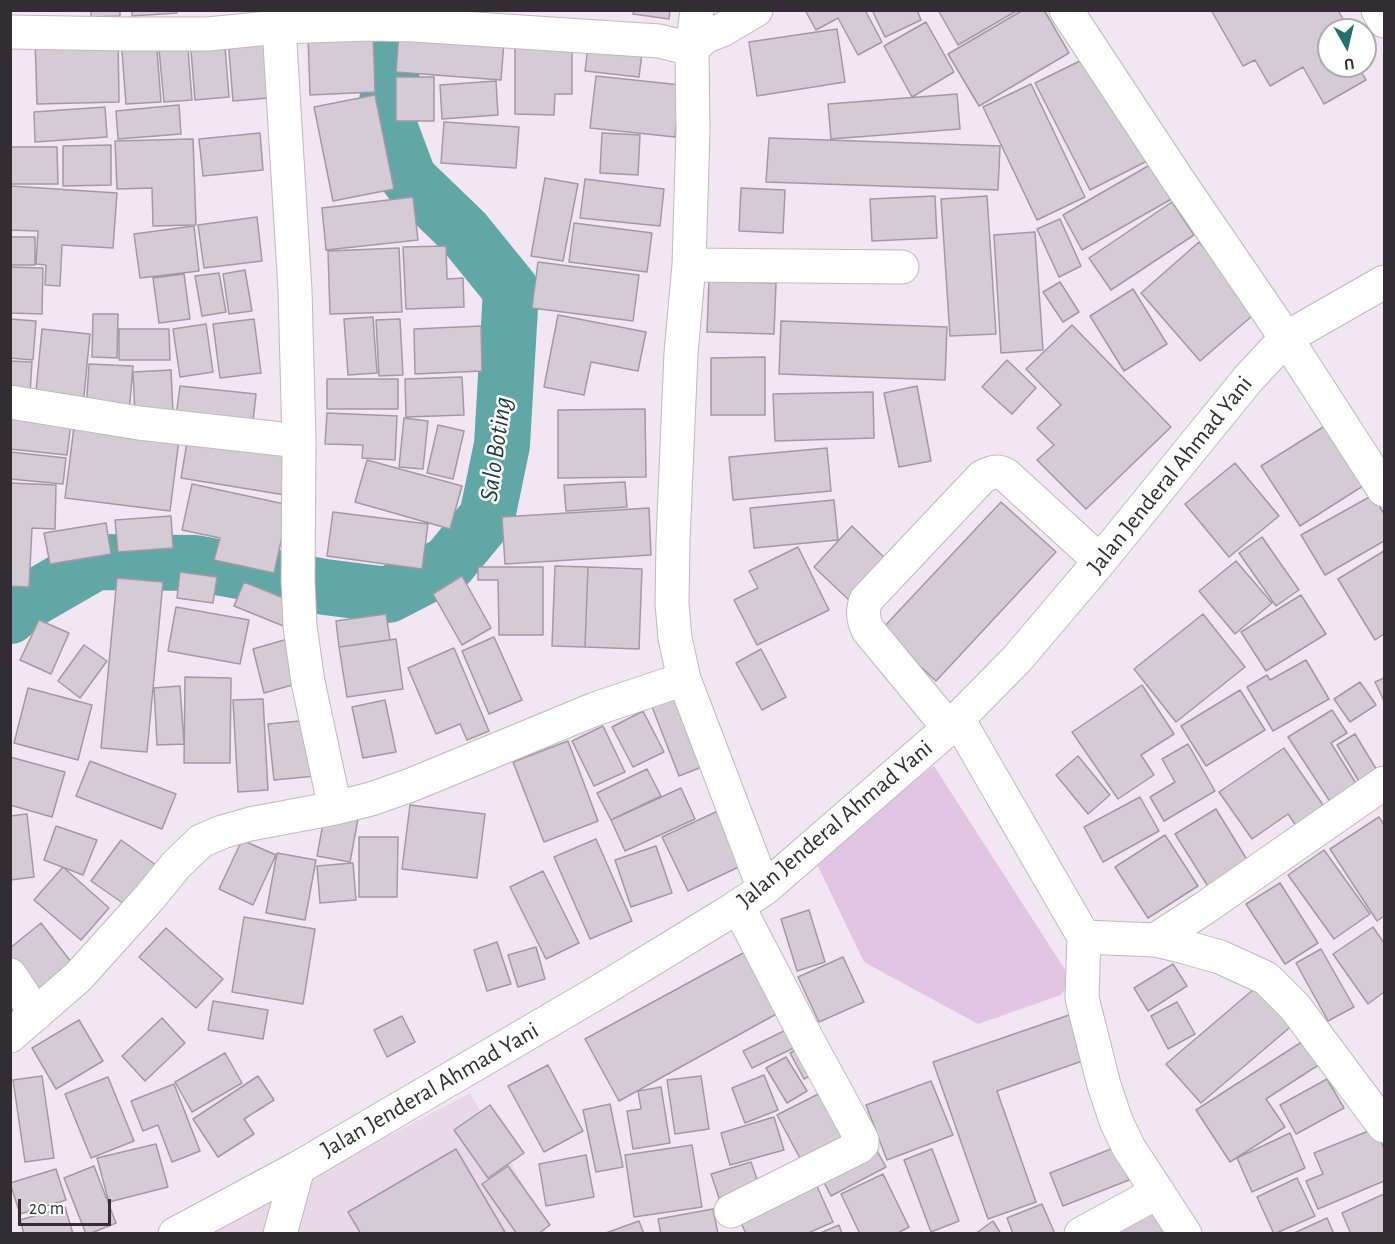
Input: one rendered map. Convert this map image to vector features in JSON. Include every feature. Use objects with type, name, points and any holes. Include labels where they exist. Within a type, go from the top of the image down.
[{"type":"street","points":[[697,10],[692,49],[693,130],[689,265],[681,353],[673,541],[672,604],[675,638],[684,678],[751,897],[806,1037],[862,1140],[859,1147],[731,1211]]},
{"type":"street","points":[[692,49],[706,36],[722,30],[756,10]]},
{"type":"street","points":[[1066,10],[1286,338],[1384,490]]},
{"type":"street","points":[[1378,10],[1384,21]]},
{"type":"street","points":[[10,32],[207,34],[280,19],[659,41],[692,49]]},
{"type":"street","points":[[280,19],[295,290],[300,626],[308,682],[334,808]]},
{"type":"street","points":[[689,265],[902,267]]},
{"type":"street","name":"Jalan Jenderal Ahmad Yani","points":[[175,1233],[298,1168],[590,997],[751,897],[953,723],[1017,659],[1248,380],[1286,338],[1384,282]]},
{"type":"street","points":[[10,402],[139,423],[299,441]]},
{"type":"street","points":[[1100,561],[1002,472],[993,472],[982,477],[866,600],[863,620],[868,630],[953,723],[1084,937],[1082,999],[1104,1085],[1116,1121],[1129,1148],[1185,1233]]},
{"type":"street","points":[[10,1036],[78,977],[176,865],[201,841],[250,824],[334,808],[411,785],[596,709],[684,678]]},
{"type":"street","points":[[1155,940],[1384,783]]},
{"type":"street","points":[[1084,937],[1155,940],[1220,957],[1266,978],[1295,1007],[1384,1126]]},
{"type":"street","points":[[10,975],[36,1014]]},
{"type":"street","points":[[280,1233],[298,1168]]},
{"type":"street","points":[[1081,1233],[1158,1192]]},
{"type":"shaded area","points":[[934,766],[1071,979],[1061,995],[978,1024],[864,962],[813,856]]},
{"type":"shaded area","points":[[470,1093],[531,1198],[546,1233],[203,1234]]},
{"type":"building","points":[[91,10],[120,10],[120,16],[91,17]]},
{"type":"building","points":[[132,10],[177,10],[177,13],[132,16]]},
{"type":"building","points":[[634,10],[670,10],[669,19],[633,14]]},
{"type":"building","points":[[805,10],[865,10],[882,42],[858,55],[838,18],[816,30]]},
{"type":"building","points":[[872,10],[917,10],[921,20],[885,37]]},
{"type":"building","points":[[938,10],[1018,10],[958,45]]},
{"type":"building","points":[[1023,10],[1044,10],[1069,53],[979,106],[948,54]]},
{"type":"building","points":[[1211,10],[1338,10],[1342,18],[1317,18],[1317,78],[1365,78],[1366,80],[1324,104],[1303,67],[1270,86],[1255,60],[1243,66]]},
{"type":"building","points":[[926,22],[954,72],[912,97],[884,46]]},
{"type":"building","points":[[837,29],[845,82],[757,96],[749,42]]},
{"type":"building","points":[[373,31],[375,92],[310,95],[308,35]]},
{"type":"building","points":[[399,34],[504,41],[501,80],[396,72]]},
{"type":"building","points":[[224,35],[229,97],[195,100],[190,38]]},
{"type":"building","points":[[265,35],[269,98],[233,101],[228,39]]},
{"type":"building","points":[[118,36],[119,102],[37,104],[35,38]]},
{"type":"building","points":[[156,37],[161,102],[126,104],[121,39]]},
{"type":"building","points":[[187,37],[192,100],[164,102],[158,39]]},
{"type":"building","points":[[589,39],[643,45],[639,77],[585,71]]},
{"type":"building","points":[[515,43],[572,43],[572,94],[555,94],[554,115],[515,114]]},
{"type":"building","points":[[1092,55],[1147,161],[1090,190],[1035,83]]},
{"type":"building","points":[[596,76],[681,85],[675,137],[590,128]]},
{"type":"building","points":[[396,77],[434,77],[434,121],[396,121]]},
{"type":"building","points":[[496,81],[498,115],[442,119],[440,85]]},
{"type":"building","points":[[1031,84],[1085,197],[1037,220],[983,107]]},
{"type":"building","points":[[957,94],[960,129],[831,139],[828,104]]},
{"type":"building","points":[[375,95],[394,189],[333,201],[314,107]]},
{"type":"building","points":[[179,105],[181,134],[118,139],[116,111]]},
{"type":"building","points":[[105,107],[107,137],[35,142],[34,112]]},
{"type":"building","points":[[444,122],[519,127],[516,168],[441,163]]},
{"type":"building","points":[[260,133],[263,170],[203,176],[199,139]]},
{"type":"building","points":[[602,133],[640,135],[638,175],[600,173]]},
{"type":"building","points":[[769,138],[1000,146],[998,190],[766,182]]},
{"type":"building","points":[[193,139],[196,225],[153,226],[152,188],[117,189],[115,141]]},
{"type":"building","points":[[111,145],[111,185],[63,186],[63,146]]},
{"type":"building","points":[[10,147],[57,147],[58,184],[10,184]]},
{"type":"building","points":[[1155,162],[1175,197],[1082,250],[1063,215]]},
{"type":"building","points":[[545,178],[578,184],[563,261],[531,256]]},
{"type":"building","points":[[585,179],[664,189],[660,226],[580,218]]},
{"type":"building","points":[[10,186],[117,193],[113,248],[62,245],[60,286],[45,285],[46,265],[36,264],[38,231],[10,230]]},
{"type":"building","points":[[741,188],[785,190],[783,233],[739,231]]},
{"type":"building","points":[[935,196],[937,238],[872,241],[870,199]]},
{"type":"building","points":[[987,196],[996,334],[950,336],[941,199]]},
{"type":"building","points":[[413,197],[418,240],[326,250],[322,208]]},
{"type":"building","points":[[1172,202],[1194,235],[1111,290],[1089,258]]},
{"type":"building","points":[[257,217],[262,261],[204,268],[198,225]]},
{"type":"building","points":[[1060,219],[1081,266],[1059,277],[1037,229]]},
{"type":"building","points":[[574,223],[652,233],[647,272],[569,262]]},
{"type":"building","points":[[194,226],[199,271],[140,278],[134,234]]},
{"type":"building","points":[[1035,232],[1043,350],[1001,353],[994,235]]},
{"type":"building","points":[[10,237],[35,237],[35,265],[10,265]]},
{"type":"building","points":[[1199,242],[1259,310],[1200,361],[1141,293]]},
{"type":"building","points":[[446,246],[447,279],[463,278],[464,307],[406,309],[403,247]]},
{"type":"building","points":[[399,248],[402,312],[330,314],[328,251]]},
{"type":"building","points":[[538,262],[639,275],[633,321],[532,308]]},
{"type":"building","points":[[10,267],[43,268],[42,314],[10,313]]},
{"type":"building","points":[[245,270],[252,311],[229,314],[223,274]]},
{"type":"building","points":[[219,273],[226,312],[202,316],[195,276]]},
{"type":"building","points":[[184,274],[190,319],[159,323],[153,278]]},
{"type":"building","points":[[709,281],[776,283],[774,334],[707,332]]},
{"type":"building","points":[[1060,282],[1079,312],[1063,322],[1043,292]]},
{"type":"building","points":[[1133,289],[1167,344],[1124,371],[1090,316]]},
{"type":"building","points":[[93,314],[118,314],[117,358],[92,357]]},
{"type":"building","points":[[558,315],[646,332],[638,371],[591,362],[584,395],[544,387]]},
{"type":"building","points":[[373,317],[377,373],[348,375],[344,319]]},
{"type":"building","points":[[10,319],[36,321],[33,360],[10,358]]},
{"type":"building","points":[[254,319],[261,373],[220,378],[213,324]]},
{"type":"building","points":[[400,319],[403,375],[379,376],[376,320]]},
{"type":"building","points":[[781,321],[947,327],[945,380],[779,374]]},
{"type":"building","points":[[206,324],[213,372],[180,377],[173,329]]},
{"type":"building","points":[[1072,325],[1171,427],[1086,509],[1037,460],[1054,445],[1037,428],[1061,405],[1026,369]]},
{"type":"building","points":[[481,326],[482,371],[415,374],[414,329]]},
{"type":"building","points":[[42,329],[90,334],[83,406],[35,402]]},
{"type":"building","points":[[119,329],[169,329],[170,360],[119,360]]},
{"type":"building","points":[[765,357],[765,415],[711,415],[711,358]]},
{"type":"building","points":[[1007,360],[1036,388],[1012,414],[982,387]]},
{"type":"building","points":[[10,361],[32,362],[30,393],[10,393]]},
{"type":"building","points":[[89,364],[133,366],[129,413],[86,411]]},
{"type":"building","points":[[171,370],[173,413],[135,416],[133,372]]},
{"type":"building","points":[[462,377],[464,415],[406,417],[405,379]]},
{"type":"building","points":[[327,379],[398,379],[398,409],[327,409]]},
{"type":"building","points":[[180,386],[256,394],[252,431],[175,424]]},
{"type":"building","points":[[917,386],[931,461],[899,467],[884,393]]},
{"type":"building","points":[[873,392],[874,438],[775,441],[773,394]]},
{"type":"building","points":[[10,408],[72,415],[67,455],[10,449]]},
{"type":"building","points":[[645,409],[646,477],[558,478],[558,410]]},
{"type":"building","points":[[327,413],[397,416],[395,460],[362,458],[363,445],[325,444]]},
{"type":"building","points":[[404,418],[428,421],[423,469],[399,467]]},
{"type":"building","points":[[1328,424],[1366,484],[1300,526],[1261,466]]},
{"type":"building","points":[[438,425],[464,431],[453,479],[427,473]]},
{"type":"building","points":[[74,427],[179,440],[170,511],[65,498]]},
{"type":"building","points":[[189,431],[292,448],[285,495],[181,478]]},
{"type":"building","points":[[827,448],[831,491],[733,500],[729,457]]},
{"type":"building","points":[[10,452],[66,458],[63,484],[10,479]]},
{"type":"building","points":[[367,460],[462,486],[450,529],[355,502]]},
{"type":"building","points":[[1235,463],[1279,516],[1229,557],[1185,504]]},
{"type":"building","points":[[625,482],[627,507],[566,511],[564,485]]},
{"type":"building","points":[[10,483],[56,485],[55,529],[32,528],[29,587],[10,586]]},
{"type":"building","points":[[192,484],[289,505],[274,573],[214,560],[220,538],[182,530]]},
{"type":"building","points":[[1373,495],[1384,514],[1384,541],[1325,575],[1301,535]]},
{"type":"building","points":[[834,500],[838,540],[754,548],[750,508]]},
{"type":"building","points":[[1001,502],[1056,552],[936,681],[881,630]]},
{"type":"building","points":[[649,508],[651,555],[505,564],[502,517]]},
{"type":"building","points":[[333,512],[428,524],[422,569],[327,556]]},
{"type":"building","points":[[171,516],[173,548],[118,552],[115,520]]},
{"type":"building","points":[[106,523],[111,554],[50,564],[44,533]]},
{"type":"building","points":[[852,526],[888,561],[850,601],[814,567]]},
{"type":"building","points":[[1262,537],[1299,590],[1276,606],[1239,553]]},
{"type":"building","points":[[798,547],[829,610],[757,645],[734,600],[758,588],[749,571]]},
{"type":"building","points":[[1384,551],[1384,634],[1375,640],[1338,579]]},
{"type":"building","points":[[1236,561],[1272,603],[1235,634],[1199,591]]},
{"type":"building","points":[[555,566],[588,567],[585,647],[552,646]]},
{"type":"building","points":[[478,567],[543,567],[543,635],[499,635],[498,580],[478,580]]},
{"type":"building","points":[[588,567],[642,569],[639,649],[585,647]]},
{"type":"building","points":[[180,572],[217,577],[213,603],[177,598]]},
{"type":"building","points":[[462,576],[491,628],[462,645],[433,594]]},
{"type":"building","points":[[117,578],[163,582],[147,752],[101,748]]},
{"type":"building","points":[[244,582],[296,603],[286,627],[234,606]]},
{"type":"building","points":[[1301,595],[1326,634],[1266,671],[1241,632]]},
{"type":"building","points":[[176,607],[249,620],[240,664],[168,651]]},
{"type":"building","points":[[386,614],[390,640],[339,647],[336,621]]},
{"type":"building","points":[[1203,614],[1245,667],[1176,722],[1134,669]]},
{"type":"building","points":[[39,620],[69,633],[51,674],[20,660]]},
{"type":"building","points":[[494,637],[522,700],[489,714],[462,651]]},
{"type":"building","points":[[291,638],[303,682],[264,693],[253,649]]},
{"type":"building","points":[[396,639],[403,689],[347,697],[339,647]]},
{"type":"building","points":[[84,645],[107,661],[80,698],[58,681]]},
{"type":"building","points":[[454,648],[489,731],[467,740],[460,724],[436,734],[408,668]]},
{"type":"building","points":[[761,649],[786,697],[762,710],[736,663]]},
{"type":"building","points":[[1306,660],[1329,699],[1273,731],[1247,687],[1267,675],[1270,680]]},
{"type":"building","points":[[185,677],[231,678],[230,763],[184,763]]},
{"type":"building","points":[[1384,678],[1384,701],[1375,682]]},
{"type":"building","points":[[680,681],[712,763],[679,776],[647,694]]},
{"type":"building","points":[[1360,682],[1376,705],[1350,722],[1334,699]]},
{"type":"building","points":[[1142,685],[1174,734],[1141,755],[1154,775],[1118,799],[1072,732]]},
{"type":"building","points":[[180,686],[184,744],[157,745],[154,688]]},
{"type":"building","points":[[28,688],[92,705],[78,760],[14,743]]},
{"type":"building","points":[[1240,690],[1265,730],[1206,766],[1181,726]]},
{"type":"building","points":[[263,699],[268,790],[238,792],[233,700]]},
{"type":"building","points":[[385,700],[396,752],[363,758],[352,707]]},
{"type":"building","points":[[1332,710],[1347,733],[1331,743],[1357,785],[1331,803],[1288,737]]},
{"type":"building","points":[[643,711],[664,752],[633,767],[612,727]]},
{"type":"building","points":[[310,720],[316,776],[274,780],[268,724]]},
{"type":"building","points":[[603,726],[625,772],[594,786],[572,741]]},
{"type":"building","points":[[1355,734],[1378,772],[1360,783],[1337,745]]},
{"type":"building","points":[[568,741],[598,821],[544,842],[513,762]]},
{"type":"building","points":[[1188,744],[1215,791],[1164,821],[1150,797],[1175,782],[1162,759]]},
{"type":"building","points":[[1284,748],[1325,808],[1297,827],[1288,814],[1252,839],[1219,792]]},
{"type":"building","points":[[1078,756],[1110,795],[1088,814],[1056,775]]},
{"type":"building","points":[[10,757],[65,772],[52,817],[10,805]]},
{"type":"building","points":[[90,761],[176,794],[162,829],[76,796]]},
{"type":"building","points":[[647,769],[661,796],[611,820],[597,793]]},
{"type":"building","points":[[681,788],[695,819],[625,851],[611,820]]},
{"type":"building","points":[[1140,797],[1159,831],[1103,862],[1084,827]]},
{"type":"building","points":[[410,805],[485,814],[477,878],[402,869]]},
{"type":"building","points":[[1216,809],[1249,863],[1209,888],[1175,834]]},
{"type":"building","points":[[720,810],[745,864],[688,891],[662,837]]},
{"type":"building","points":[[325,813],[358,819],[350,862],[317,856]]},
{"type":"building","points":[[27,814],[34,877],[10,880],[10,816]]},
{"type":"building","points":[[1379,817],[1384,825],[1384,916],[1377,921],[1330,849]]},
{"type":"building","points":[[56,826],[97,840],[83,875],[44,860]]},
{"type":"building","points":[[1165,835],[1198,886],[1148,918],[1115,867]]},
{"type":"building","points":[[359,837],[398,837],[397,897],[359,897]]},
{"type":"building","points":[[596,839],[632,921],[590,939],[554,857]]},
{"type":"building","points":[[121,840],[160,868],[130,908],[91,881]]},
{"type":"building","points":[[242,840],[276,855],[253,905],[219,889]]},
{"type":"building","points":[[656,846],[672,893],[631,907],[615,860]]},
{"type":"building","points":[[1324,850],[1370,914],[1334,939],[1288,875]]},
{"type":"building","points":[[277,853],[316,860],[305,920],[266,913]]},
{"type":"building","points":[[353,863],[356,900],[320,903],[317,866]]},
{"type":"building","points":[[63,867],[109,908],[81,940],[34,900]]},
{"type":"building","points":[[543,871],[579,943],[546,959],[510,887]]},
{"type":"building","points":[[1280,883],[1318,943],[1285,964],[1246,904]]},
{"type":"building","points":[[809,910],[825,962],[797,971],[781,919]]},
{"type":"building","points":[[244,917],[315,929],[303,1004],[232,992]]},
{"type":"building","points":[[41,923],[75,967],[36,997],[10,965],[10,948]]},
{"type":"building","points":[[1373,927],[1384,943],[1384,992],[1368,1004],[1333,954]]},
{"type":"building","points":[[166,928],[223,979],[196,1008],[139,957]]},
{"type":"building","points":[[497,942],[511,984],[487,991],[474,950]]},
{"type":"building","points":[[756,946],[789,1007],[619,1101],[585,1039]]},
{"type":"building","points":[[536,947],[545,979],[518,987],[508,955]]},
{"type":"building","points":[[1321,949],[1354,1007],[1328,1021],[1296,963]]},
{"type":"building","points":[[843,957],[864,1002],[819,1022],[798,977]]},
{"type":"building","points":[[1173,964],[1187,986],[1148,1011],[1134,988]]},
{"type":"building","points":[[1261,983],[1295,1023],[1201,1103],[1166,1064]]},
{"type":"building","points":[[213,1001],[268,1010],[263,1039],[208,1030]]},
{"type":"building","points":[[1177,1002],[1195,1034],[1168,1049],[1151,1016]]},
{"type":"building","points":[[1072,1014],[1088,1059],[997,1091],[1036,1202],[988,1219],[933,1062]]},
{"type":"building","points":[[402,1016],[415,1042],[387,1057],[374,1030]]},
{"type":"building","points":[[162,1018],[185,1043],[145,1081],[122,1056]]},
{"type":"building","points":[[79,1020],[103,1061],[56,1089],[32,1048]]},
{"type":"building","points":[[792,1027],[800,1045],[752,1068],[743,1051]]},
{"type":"building","points":[[1311,1036],[1326,1060],[1266,1099],[1285,1127],[1230,1162],[1196,1110]]},
{"type":"building","points":[[807,1044],[821,1070],[804,1079],[790,1053]]},
{"type":"building","points":[[225,1053],[242,1083],[192,1112],[175,1082]]},
{"type":"building","points":[[786,1057],[807,1091],[787,1103],[766,1068]]},
{"type":"building","points":[[548,1065],[583,1131],[544,1152],[508,1086]]},
{"type":"building","points":[[764,1075],[778,1110],[745,1123],[732,1088]]},
{"type":"building","points":[[42,1076],[54,1158],[25,1162],[13,1080]]},
{"type":"building","points":[[258,1076],[274,1100],[244,1119],[254,1134],[218,1157],[193,1119]]},
{"type":"building","points":[[701,1076],[709,1129],[675,1134],[667,1080]]},
{"type":"building","points":[[108,1077],[134,1141],[91,1158],[65,1094]]},
{"type":"building","points":[[1327,1079],[1344,1108],[1296,1134],[1280,1105]]},
{"type":"building","points":[[931,1081],[953,1135],[887,1160],[866,1105]]},
{"type":"building","points":[[174,1084],[200,1151],[172,1162],[158,1125],[143,1131],[131,1101]]},
{"type":"building","points":[[661,1087],[670,1143],[633,1149],[627,1111],[641,1109],[638,1091]]},
{"type":"building","points":[[830,1088],[856,1137],[803,1164],[777,1115]]},
{"type":"building","points":[[610,1104],[623,1167],[596,1172],[583,1110]]},
{"type":"building","points":[[490,1105],[524,1153],[488,1178],[454,1130]]},
{"type":"building","points":[[774,1117],[784,1150],[730,1165],[721,1133]]},
{"type":"building","points":[[1376,1128],[1384,1148],[1384,1181],[1318,1209],[1306,1181],[1323,1174],[1314,1153]]},
{"type":"building","points":[[1290,1133],[1305,1168],[1252,1192],[1237,1158]]},
{"type":"building","points":[[872,1142],[886,1167],[831,1196],[818,1171]]},
{"type":"building","points":[[156,1144],[168,1187],[109,1202],[97,1158]]},
{"type":"building","points":[[692,1145],[702,1207],[634,1217],[625,1155]]},
{"type":"building","points":[[1116,1147],[1129,1180],[1063,1206],[1050,1173]]},
{"type":"building","points":[[456,1149],[506,1234],[361,1234],[348,1212]]},
{"type":"building","points":[[932,1149],[959,1221],[931,1232],[904,1160]]},
{"type":"building","points":[[586,1155],[594,1197],[546,1206],[539,1164]]},
{"type":"building","points":[[751,1162],[761,1191],[721,1204],[711,1174]]},
{"type":"building","points":[[94,1166],[116,1223],[86,1234],[64,1178]]},
{"type":"building","points":[[508,1166],[550,1225],[538,1234],[517,1234],[482,1184]]},
{"type":"building","points":[[56,1169],[66,1200],[20,1214],[10,1183]]},
{"type":"building","points":[[883,1174],[909,1227],[896,1234],[860,1234],[841,1194]]},
{"type":"building","points":[[1297,1178],[1315,1216],[1274,1234],[1257,1197]]},
{"type":"building","points":[[816,1184],[833,1222],[806,1234],[746,1234],[739,1218]]},
{"type":"building","points":[[1384,1194],[1384,1234],[1351,1234],[1342,1213]]},
{"type":"building","points":[[1152,1202],[1174,1234],[1107,1234]]},
{"type":"building","points":[[1042,1204],[1055,1234],[1013,1234],[1007,1218]]},
{"type":"building","points":[[65,1207],[73,1234],[24,1234],[20,1220]]},
{"type":"building","points":[[713,1209],[718,1234],[661,1234],[658,1219]]},
{"type":"building","points":[[1327,1218],[1334,1234],[1292,1234]]},
{"type":"building","points":[[639,1221],[644,1234],[603,1234]]},
{"type":"building","points":[[993,1221],[1001,1234],[975,1234]]},
{"type":"building","points":[[839,1225],[842,1234],[818,1234]]},
{"type":"waterway","name":"Salo Boting","points":[[10,616],[18,607],[96,562],[195,563],[325,587],[388,595],[448,564],[487,517],[502,445],[511,290],[464,232],[409,179],[385,115],[402,10]]}]
